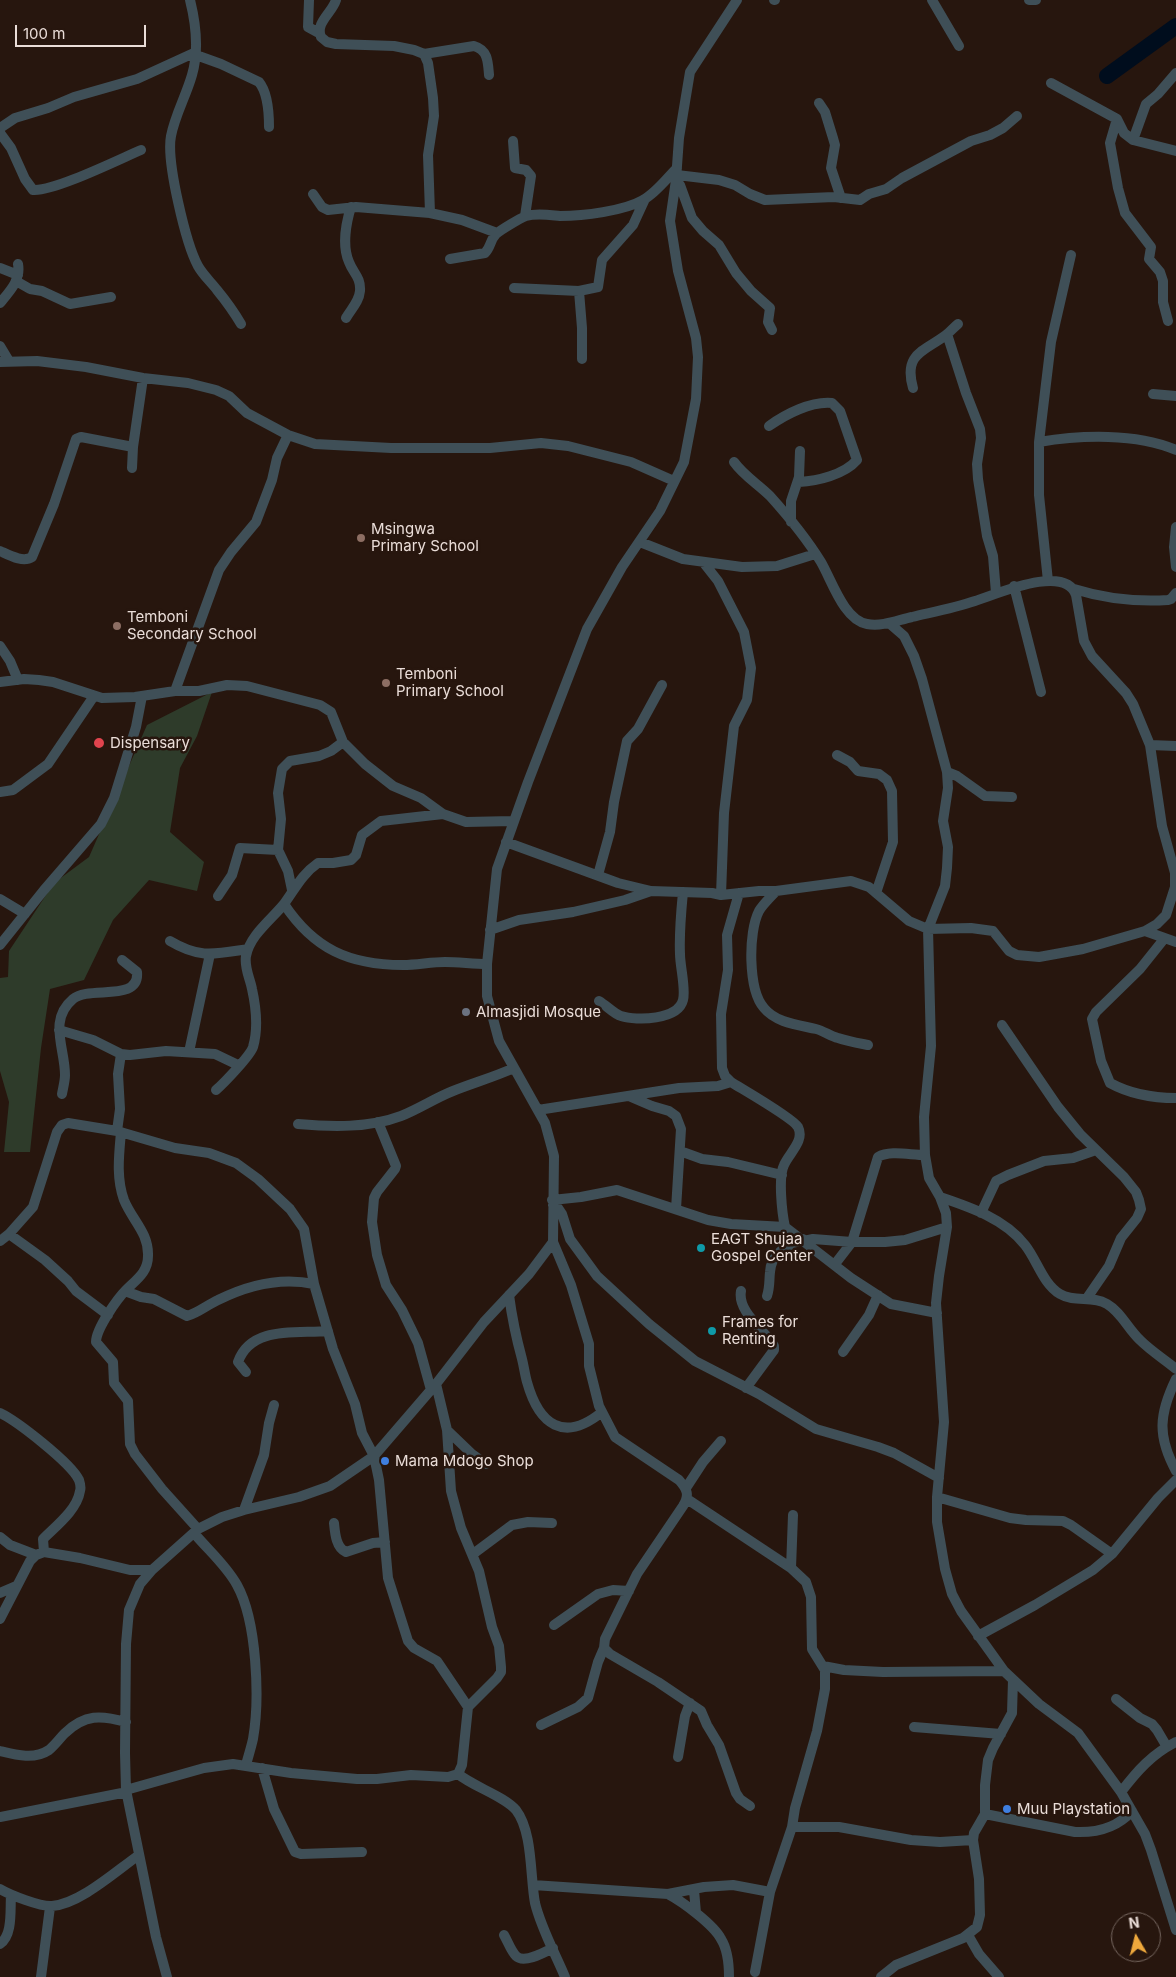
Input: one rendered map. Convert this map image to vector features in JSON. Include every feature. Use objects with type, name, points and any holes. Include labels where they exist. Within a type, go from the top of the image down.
[{"type":"street","points":[[190,0],[195,17],[196,53],[192,74],[171,136],[172,171],[187,233],[198,266],[232,308],[241,324]]},
{"type":"street","points":[[309,0],[308,27],[319,33],[321,38],[327,42],[394,46],[424,54],[474,46],[482,48],[486,54],[490,75]]},
{"type":"street","points":[[319,33],[324,19],[334,6],[336,0]]},
{"type":"street","points":[[541,1725],[578,1707],[588,1698],[604,1648],[605,1639],[644,1563],[687,1499],[686,1488],[679,1480],[615,1437],[598,1406],[589,1366],[589,1344],[571,1285],[553,1242],[554,1156],[545,1123],[499,1040],[487,996],[490,930],[497,869],[513,822],[587,629],[622,568],[660,511],[684,462],[689,445],[696,399],[698,357],[692,321],[678,270],[670,221],[677,174],[679,138],[690,72],[738,0]]},
{"type":"street","points":[[932,0],[959,46]]},
{"type":"street","points":[[1030,0],[1036,0]]},
{"type":"street","points":[[0,128],[15,118],[48,108],[74,97],[137,79],[196,53],[259,82],[266,99],[269,127]]},
{"type":"street","points":[[424,54],[428,63],[434,98],[434,116],[428,155],[430,213]]},
{"type":"street","points":[[1133,140],[1146,104],[1158,94],[1176,73]]},
{"type":"street","points":[[1051,83],[1118,119],[1124,133],[1133,140],[1176,151]]},
{"type":"street","points":[[819,103],[825,112],[835,145],[831,168],[841,198]]},
{"type":"street","points":[[450,259],[485,253],[497,233],[525,216],[541,214],[572,215],[625,206],[645,199],[677,174],[719,180],[736,185],[750,194],[765,200],[800,197],[860,200],[869,194],[886,189],[939,157],[971,141],[990,135],[1003,128],[1017,116]]},
{"type":"street","points":[[1118,119],[1110,143],[1118,188],[1125,212],[1150,247],[1150,259],[1160,272],[1163,281],[1163,302],[1168,321]]},
{"type":"street","points":[[0,133],[10,148],[25,179],[33,190],[40,191],[141,150]]},
{"type":"street","points":[[513,141],[515,168],[526,170],[531,176],[525,216]]},
{"type":"street","points":[[677,174],[692,218],[703,231],[719,244],[736,273],[751,292],[770,308],[768,322],[772,330]]},
{"type":"street","points":[[314,194],[322,207],[328,210],[351,207],[430,213],[462,220],[497,233]]},
{"type":"street","points":[[514,288],[579,291],[598,287],[602,260],[633,225],[645,199]]},
{"type":"street","points":[[346,318],[355,305],[360,289],[359,278],[349,263],[347,254],[347,221],[351,207]]},
{"type":"street","points":[[1048,581],[1039,495],[1039,442],[1051,342],[1071,255]]},
{"type":"street","points":[[0,303],[17,278],[18,264]]},
{"type":"street","points":[[0,268],[17,278],[30,289],[42,291],[70,304],[111,297]]},
{"type":"street","points":[[579,291],[582,359]]},
{"type":"street","points":[[913,388],[911,373],[913,362],[918,353],[947,334],[958,324]]},
{"type":"street","points":[[947,334],[980,429],[981,438],[977,464],[978,479],[987,536],[993,556],[996,593]]},
{"type":"street","points":[[0,346],[4,362],[37,361],[86,367],[143,378],[188,383],[216,390],[228,396],[247,413],[288,435],[315,444],[391,448],[490,448],[541,444],[568,446],[631,462],[674,481]]},
{"type":"street","points":[[132,468],[133,447],[143,378]]},
{"type":"street","points":[[1153,394],[1176,396]]},
{"type":"street","points":[[769,426],[782,416],[822,402],[832,403],[840,411],[857,460],[853,465],[825,478],[798,482]]},
{"type":"street","points":[[175,691],[219,570],[230,552],[256,522],[272,480],[277,458],[288,435]]},
{"type":"street","points":[[1039,442],[1080,437],[1134,439],[1176,450]]},
{"type":"street","points":[[0,551],[21,559],[28,560],[32,557],[54,504],[73,443],[78,438],[133,447]]},
{"type":"street","points":[[791,522],[791,501],[798,482],[800,451]]},
{"type":"street","points":[[734,462],[741,471],[770,497],[791,522],[815,554],[849,614],[868,625],[889,623],[950,608],[1014,586],[1048,581],[1061,582],[1074,589],[1111,599],[1132,601],[1168,600],[1176,593]]},
{"type":"street","points":[[1176,527],[1174,548],[1176,567]]},
{"type":"street","points":[[640,542],[683,559],[742,567],[778,566],[815,554]]},
{"type":"street","points":[[703,562],[718,581],[744,632],[751,668],[747,700],[734,726],[724,813],[721,895]]},
{"type":"street","points":[[1014,586],[1041,692]]},
{"type":"street","points":[[506,842],[618,883],[651,891],[721,895],[739,892],[776,891],[851,881],[869,887],[909,921],[928,929],[970,928],[993,930],[1009,951],[1017,955],[1038,957],[1083,949],[1145,931],[1157,924],[1166,915],[1175,887],[1174,859],[1162,826],[1150,745],[1133,704],[1126,693],[1092,656],[1084,641],[1074,589]]},
{"type":"street","points":[[889,623],[904,636],[914,656],[947,772],[948,788],[943,821],[948,847],[945,886],[928,929],[931,1046],[924,1117],[925,1155],[929,1178],[940,1197],[946,1213],[948,1226],[939,1276],[937,1313],[944,1422],[937,1496],[937,1522],[945,1568],[952,1594],[961,1612],[1004,1671],[1039,1704],[1078,1733],[1121,1792],[1151,1850],[1176,1930]]},
{"type":"street","points":[[0,646],[10,661],[18,680]]},
{"type":"street","points":[[0,682],[18,680],[53,682],[94,696],[115,698],[175,691],[199,691],[227,685],[246,686],[320,705],[331,712],[343,742],[365,764],[393,786],[421,798],[443,814],[466,822],[513,822]]},
{"type":"street","points":[[598,875],[610,832],[615,794],[626,741],[638,729],[662,685]]},
{"type":"street","points":[[0,792],[13,790],[48,764],[94,696]]},
{"type":"street","points":[[0,945],[101,824],[114,798],[136,727],[142,696]]},
{"type":"street","points":[[292,890],[288,871],[278,850],[281,820],[278,793],[282,770],[290,761],[319,756],[331,751],[343,742]]},
{"type":"street","points":[[1150,745],[1176,746]]},
{"type":"street","points":[[837,755],[850,762],[858,771],[880,774],[887,780],[892,791],[893,842],[876,893]]},
{"type":"street","points":[[947,772],[957,776],[985,796],[1012,797]]},
{"type":"street","points":[[216,1090],[252,1048],[254,1039],[254,997],[246,965],[248,949],[284,904],[300,878],[318,863],[346,862],[355,858],[362,834],[374,824],[381,821],[443,814]]},
{"type":"street","points":[[218,896],[232,875],[240,848],[278,850]]},
{"type":"street","points":[[490,930],[519,920],[573,912],[625,900],[651,891]]},
{"type":"street","points":[[776,891],[759,910],[752,939],[752,966],[756,993],[763,1008],[786,1022],[815,1029],[836,1038],[868,1045]]},
{"type":"street","points":[[599,1001],[620,1016],[647,1019],[679,1009],[684,999],[680,955],[683,892]]},
{"type":"street","points":[[739,892],[728,935],[728,970],[721,1014],[722,1068],[725,1076],[731,1082],[787,1115],[797,1125],[800,1134],[795,1147],[783,1165],[785,1227]]},
{"type":"street","points":[[0,899],[25,914]]},
{"type":"street","points":[[284,904],[296,922],[308,935],[324,946],[364,961],[390,964],[446,962],[487,964]]},
{"type":"street","points":[[1145,931],[1176,942]]},
{"type":"street","points":[[1164,939],[1140,969],[1096,1012],[1092,1019],[1101,1061],[1110,1083],[1119,1088],[1150,1097],[1176,1098]]},
{"type":"street","points":[[170,941],[193,952],[210,954],[248,949]]},
{"type":"street","points":[[189,1052],[210,954]]},
{"type":"street","points":[[62,1094],[65,1076],[59,1030],[61,1016],[74,998],[79,995],[119,991],[129,988],[134,984],[138,979],[137,972],[122,960]]},
{"type":"street","points":[[1002,1025],[1058,1107],[1080,1134],[1124,1177],[1136,1192],[1141,1209],[1137,1218],[1121,1238],[1109,1266],[1087,1298]]},
{"type":"street","points":[[59,1030],[93,1040],[121,1054],[130,1055],[166,1051],[215,1054],[238,1065]]},
{"type":"street","points":[[121,1054],[118,1074],[120,1109],[118,1169],[120,1184],[125,1202],[146,1237],[148,1256],[145,1271],[125,1291],[108,1315],[99,1330],[96,1342],[112,1362],[114,1383],[128,1401],[130,1444],[143,1466],[232,1577],[242,1595],[248,1616],[254,1658],[255,1712],[253,1739],[246,1765]]},
{"type":"street","points":[[298,1124],[335,1126],[378,1122],[400,1116],[454,1091],[514,1068]]},
{"type":"street","points":[[538,1110],[679,1088],[718,1086],[731,1082]]},
{"type":"street","points":[[630,1096],[669,1111],[676,1116],[681,1129],[676,1209]]},
{"type":"street","points":[[378,1122],[396,1166],[376,1192],[374,1198],[372,1222],[377,1255],[386,1284],[402,1310],[418,1343],[447,1430],[451,1491],[461,1528],[473,1554],[499,1646],[502,1667],[497,1678],[468,1707],[462,1765],[458,1774]]},
{"type":"street","points":[[0,1241],[33,1208],[58,1132],[62,1125],[74,1123],[119,1132],[175,1148],[209,1153],[236,1163],[258,1178],[290,1209],[304,1229],[314,1284],[333,1349],[355,1404],[362,1433],[374,1456],[379,1480],[390,1587],[408,1641],[414,1648],[437,1661],[468,1707]]},
{"type":"street","points":[[981,1213],[996,1181],[1044,1162],[1073,1158],[1096,1150]]},
{"type":"street","points":[[680,1151],[702,1159],[728,1162],[782,1175]]},
{"type":"street","points":[[835,1264],[852,1242],[878,1157],[890,1152],[905,1155],[925,1155]]},
{"type":"street","points":[[552,1202],[617,1190],[731,1224],[785,1227],[851,1278],[891,1304],[937,1313]]},
{"type":"street","points":[[940,1197],[981,1213],[1007,1227],[1024,1243],[1038,1263],[1048,1283],[1060,1294],[1074,1299],[1087,1298],[1107,1304],[1141,1341],[1176,1369]]},
{"type":"street","points":[[552,1202],[562,1214],[570,1239],[597,1276],[613,1293],[695,1361],[816,1429],[894,1453],[939,1478]]},
{"type":"street","points":[[766,1296],[770,1288],[770,1270],[774,1258],[785,1246],[812,1239],[852,1242],[905,1240],[948,1226]]},
{"type":"street","points":[[9,1234],[45,1260],[76,1291],[108,1315]]},
{"type":"street","points":[[167,1977],[156,1936],[127,1791],[124,1753],[126,1644],[129,1610],[140,1584],[152,1570],[196,1531],[222,1517],[299,1497],[330,1486],[374,1456],[433,1387],[484,1322],[529,1274],[553,1242]]},
{"type":"street","points":[[125,1291],[141,1297],[154,1299],[187,1316],[237,1290],[252,1286],[266,1283],[300,1281],[314,1284]]},
{"type":"street","points":[[741,1291],[740,1298],[754,1324],[774,1346],[774,1350],[746,1388]]},
{"type":"street","points":[[509,1295],[512,1321],[527,1383],[541,1412],[548,1421],[559,1427],[577,1428],[602,1412]]},
{"type":"street","points":[[843,1352],[869,1315],[878,1295]]},
{"type":"street","points":[[246,1372],[238,1362],[243,1349],[260,1339],[282,1332],[328,1331]]},
{"type":"street","points":[[1176,1379],[1162,1415],[1166,1446],[1176,1471]]},
{"type":"street","points":[[244,1510],[264,1455],[274,1405]]},
{"type":"street","points":[[0,1412],[9,1417],[63,1461],[78,1479],[80,1492],[70,1510],[43,1539],[40,1554],[30,1561],[0,1619]]},
{"type":"street","points":[[447,1430],[472,1454],[486,1464]]},
{"type":"street","points":[[686,1488],[703,1462],[721,1441]]},
{"type":"street","points":[[978,1636],[1093,1570],[1112,1554],[1176,1480]]},
{"type":"street","points":[[937,1496],[1010,1518],[1063,1521],[1072,1525],[1112,1554]]},
{"type":"street","points":[[687,1499],[800,1575],[809,1588],[812,1613],[812,1649],[823,1666],[826,1677],[817,1731],[795,1808],[792,1827],[770,1892],[755,1972]]},
{"type":"street","points":[[791,1568],[793,1515]]},
{"type":"street","points":[[473,1554],[512,1525],[528,1522],[552,1523]]},
{"type":"street","points":[[334,1523],[339,1546],[346,1552],[385,1542]]},
{"type":"street","points":[[0,1537],[10,1545],[40,1554],[80,1558],[130,1570],[152,1570]]},
{"type":"street","points":[[0,1593],[16,1586]]},
{"type":"street","points":[[554,1625],[598,1594],[613,1590],[629,1591]]},
{"type":"street","points":[[604,1648],[610,1654],[690,1702],[701,1711],[719,1745],[736,1793],[740,1800],[750,1806]]},
{"type":"street","points":[[823,1666],[844,1670],[883,1672],[1004,1671]]},
{"type":"street","points":[[881,1977],[896,1965],[968,1935],[977,1926],[980,1915],[979,1879],[973,1840],[974,1833],[985,1814],[986,1768],[992,1748],[1002,1734],[1012,1713],[1013,1680]]},
{"type":"street","points":[[1116,1699],[1140,1718],[1152,1724],[1171,1745],[1144,1764],[1121,1792]]},
{"type":"street","points":[[678,1757],[685,1716],[690,1702]]},
{"type":"street","points":[[0,1751],[20,1756],[40,1754],[49,1750],[75,1724],[98,1716],[126,1722]]},
{"type":"street","points":[[914,1727],[1002,1734]]},
{"type":"street","points":[[0,1817],[127,1791],[218,1765],[246,1765],[290,1772],[364,1779],[458,1774],[507,1803],[516,1810],[522,1821],[529,1850],[533,1885],[540,1918],[566,1977]]},
{"type":"street","points":[[262,1768],[274,1810],[295,1852],[300,1854],[362,1852]]},
{"type":"street","points":[[795,1808],[810,1827]]},
{"type":"street","points":[[985,1814],[1068,1831],[1089,1832],[1100,1831],[1115,1825],[1126,1818],[1132,1811]]},
{"type":"street","points":[[792,1827],[839,1827],[911,1840],[940,1842],[973,1840]]},
{"type":"street","points":[[0,1889],[11,1895],[50,1907],[63,1904],[93,1888],[140,1855]]},
{"type":"street","points":[[533,1885],[668,1894],[733,1885],[770,1892]]},
{"type":"street","points":[[694,1890],[696,1913]]},
{"type":"street","points":[[668,1894],[696,1913],[721,1937],[726,1953],[728,1977]]},
{"type":"street","points":[[0,1944],[5,1940],[8,1932],[11,1895]]},
{"type":"street","points":[[41,1977],[50,1907]]},
{"type":"street","points":[[504,1935],[515,1955],[519,1958],[527,1958],[553,1948]]},
{"type":"street","points":[[968,1935],[979,1954],[999,1977]]},
{"type":"green space","points":[[212,692],[197,736],[180,768],[170,832],[204,862],[197,891],[149,880],[113,920],[84,980],[50,989],[41,1048],[30,1152],[4,1152],[9,1102],[0,1071],[0,978],[8,977],[9,951],[54,883],[89,857],[147,725]]},
{"type":"waterway","points":[[1107,76],[1176,26]]},
{"type":"place","name":"Msingwa Primary School","points":[[361,538]]},
{"type":"place","name":"Temboni Secondary School","points":[[117,626]]},
{"type":"place","name":"Temboni Primary School","points":[[386,683]]},
{"type":"place","name":"Dispensary","points":[[99,743]]},
{"type":"place","name":"Almasjidi Mosque","points":[[466,1012]]},
{"type":"place","name":"EAGT Shujaa Gospel Center","points":[[701,1248]]},
{"type":"place","name":"Frames for Renting","points":[[712,1331]]},
{"type":"place","name":"Mama Mdogo Shop","points":[[385,1461]]},
{"type":"place","name":"Muu Playstation","points":[[1007,1809]]}]
